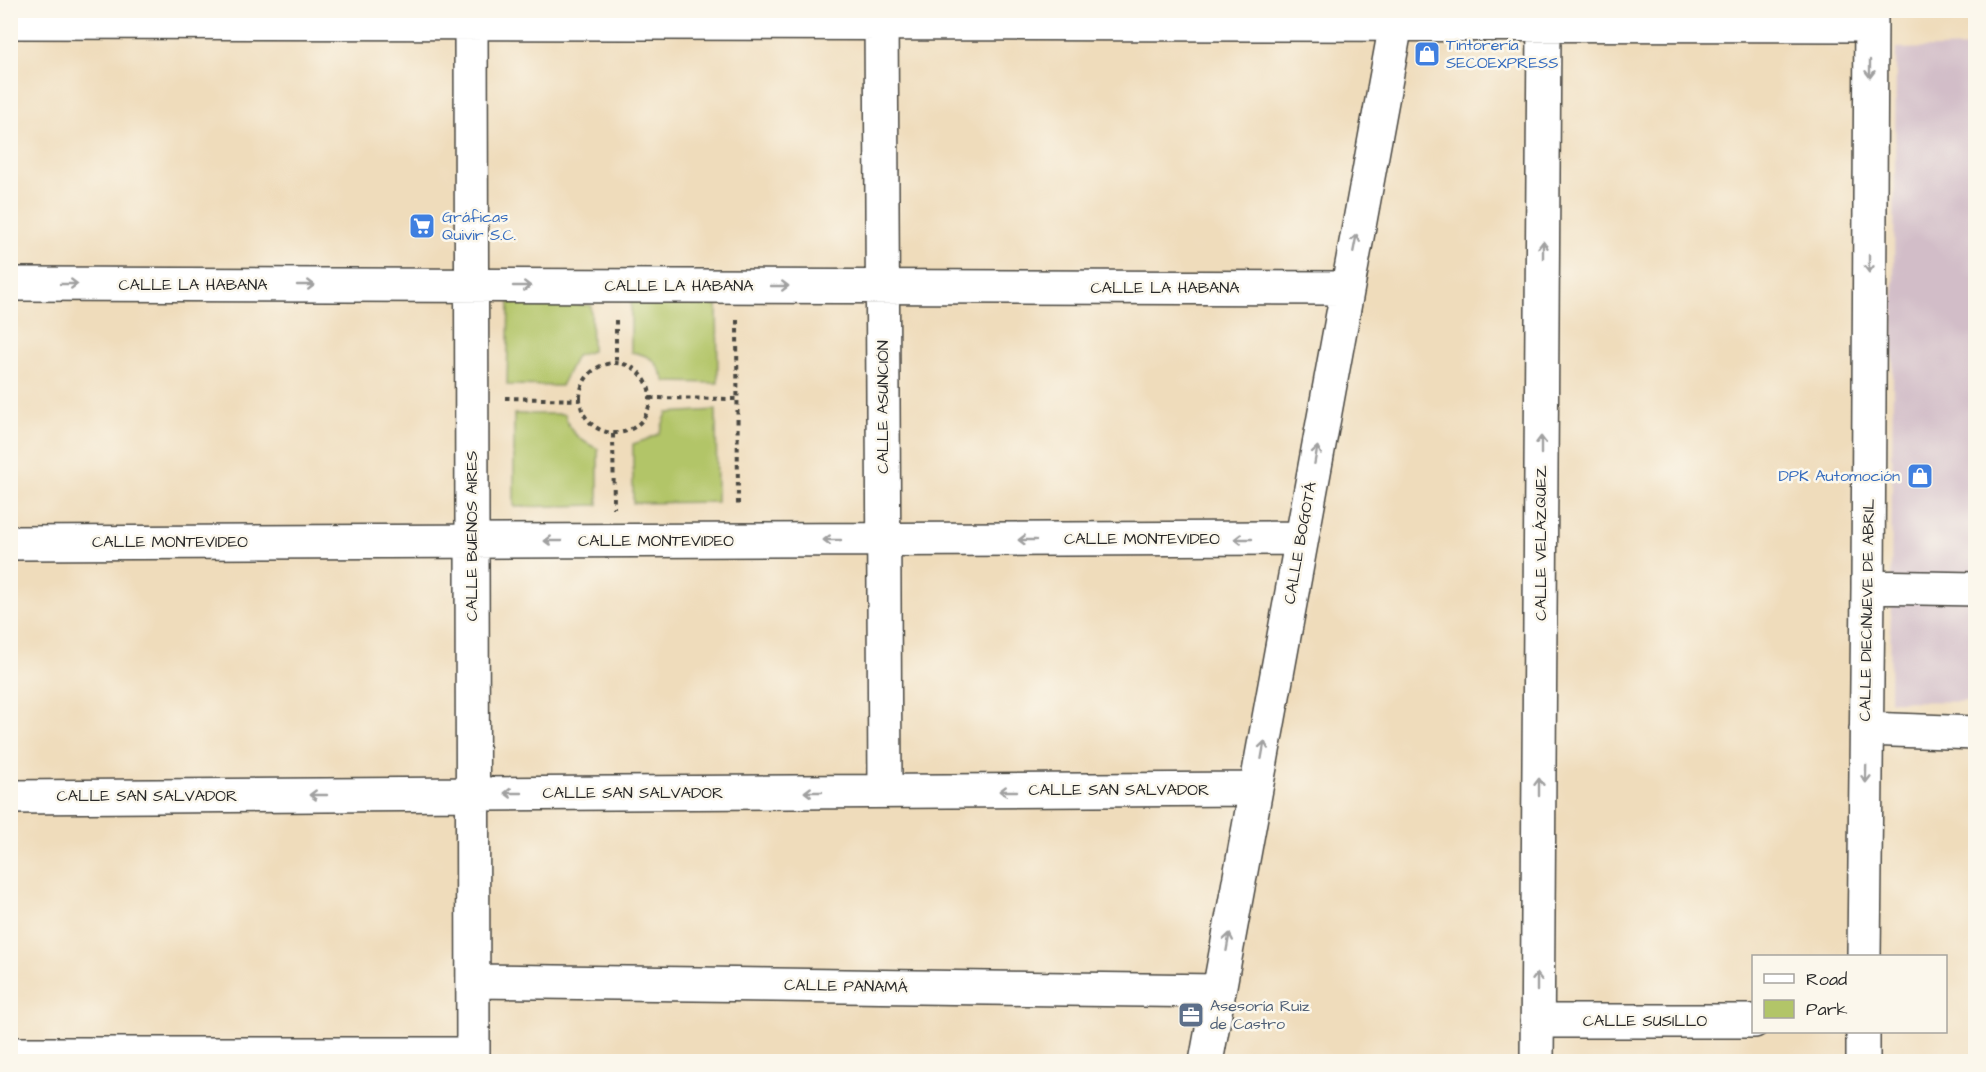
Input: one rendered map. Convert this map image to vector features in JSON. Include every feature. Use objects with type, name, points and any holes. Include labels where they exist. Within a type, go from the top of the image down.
[{"type":"street","points":[[10,22],[471,16],[881,17],[1544,24],[1871,18]]},
{"type":"street","name":"CALLE BUENOS AIRES","points":[[471,16],[473,1058]]},
{"type":"street","name":"CALLE ASUNCIÓN","points":[[881,17],[885,791]]},
{"type":"street","name":"CALLE DIECINUEVE DE ABRIL","points":[[1864,955],[1871,18]]},
{"type":"street","name":"CALLE BOGOTÁ","points":[[1206,1062],[1396,24]]},
{"type":"street","name":"CALLE VELÁZQUEZ","points":[[1537,1062],[1544,24]]},
{"type":"street","name":"CALLE LA HABANA","points":[[10,284],[1347,288]]},
{"type":"street","name":"CALLE MONTEVIDEO","points":[[10,543],[1301,538]]},
{"type":"street","points":[[1868,587],[1976,589]]},
{"type":"street","points":[[1866,729],[1976,734]]},
{"type":"street","name":"CALLE SAN SALVADOR","points":[[10,797],[1255,789]]},
{"type":"street","name":"CALLE PANAMÁ","points":[[473,981],[1219,991]]},
{"type":"street","name":"CALLE SUSILLO","points":[[1537,1021],[1752,1021]]},
{"type":"street","points":[[1863,1033],[1863,1062]]},
{"type":"street","points":[[10,1054],[473,1058]]},
{"type":"path","points":[[616,286],[616,363]]},
{"type":"path","points":[[737,286],[738,540]]},
{"type":"path","points":[[616,363],[637,370],[649,387],[650,398],[649,410],[635,428],[624,433],[613,434],[594,427],[586,419],[580,400],[581,388],[586,377],[594,369],[605,364],[616,363]]},
{"type":"path","points":[[471,397],[580,400]]},
{"type":"path","points":[[650,398],[737,399]]},
{"type":"path","points":[[613,434],[614,541]]},
{"type":"shaded area","points":[[1975,47],[1975,702],[1890,701],[1896,49]]},
{"type":"green space","points":[[631,300],[717,300],[718,383],[666,382],[660,369],[650,358],[631,352]]},
{"type":"green space","points":[[509,302],[591,305],[592,351],[576,356],[561,386],[507,385]]},
{"type":"green space","points":[[716,410],[717,502],[633,503],[633,444],[659,434],[667,413]]},
{"type":"green space","points":[[514,414],[565,414],[569,426],[577,436],[598,449],[598,505],[514,507]]},
{"type":"place","name":"Tintorería SECOEXPRESS","points":[[1427,54]]},
{"type":"place","name":"Gráficas Quivir S.C.","points":[[422,226]]},
{"type":"place","name":"DPK Automoción","points":[[1920,476]]},
{"type":"place","name":"Asesoría Ruiz de Castro","points":[[1191,1015]]}]
